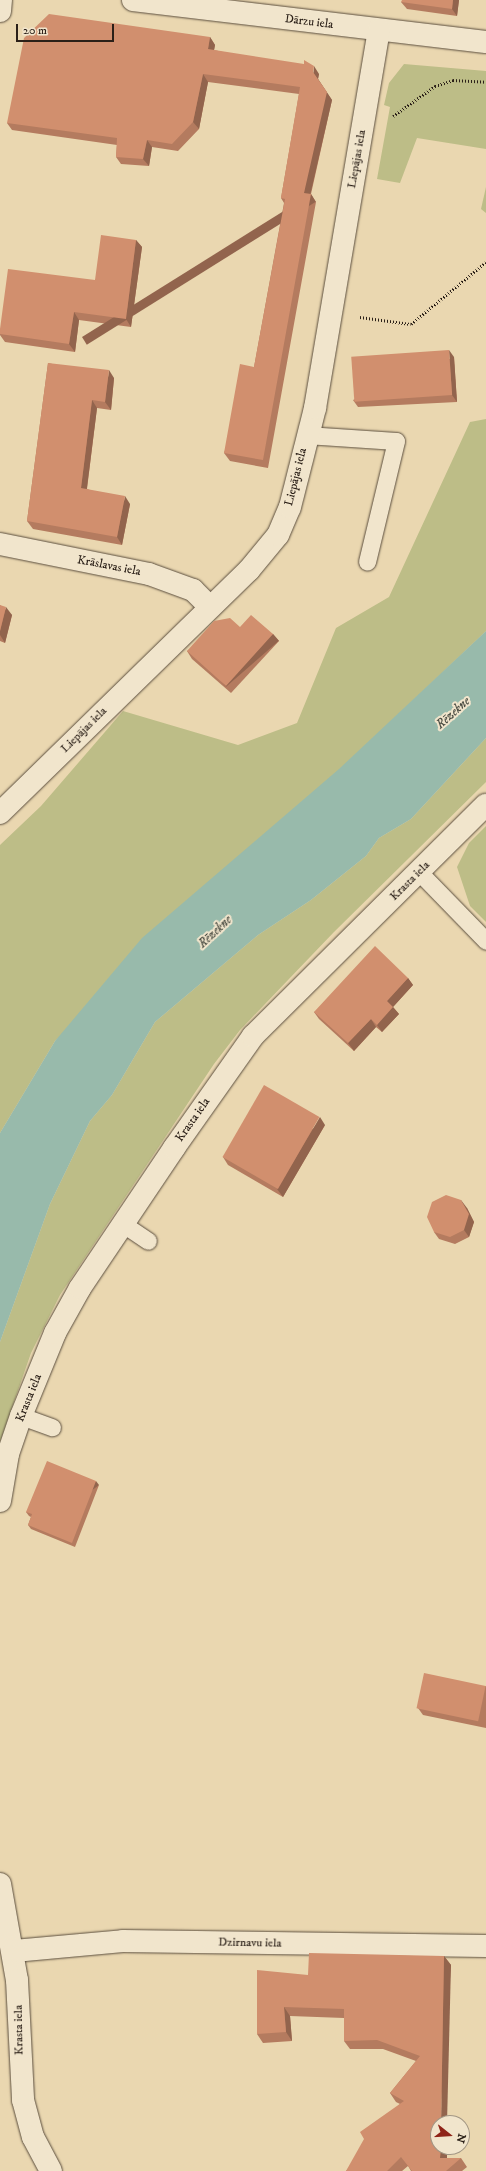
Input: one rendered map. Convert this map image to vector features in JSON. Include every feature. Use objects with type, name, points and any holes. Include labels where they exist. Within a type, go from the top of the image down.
[{"type":"street","points":[[0,11],[1,0]]},
{"type":"street","name":"Dārzu iela","points":[[132,0],[486,42]]},
{"type":"street","name":"Liepājas iela","points":[[0,813],[209,606],[249,570],[278,536],[290,507],[306,435],[315,408],[379,30]]},
{"type":"street","name":"Krāslavas iela","points":[[0,544],[149,574],[192,590],[209,606]]},
{"type":"street","name":"Krasta iela","points":[[0,1501],[8,1454],[21,1416],[55,1333],[80,1288],[253,1036],[486,805]]},
{"type":"street","name":"Krasta iela","points":[[0,1884],[14,1951],[23,2100],[33,2137],[52,2171]]},
{"type":"street","name":"Dzirnavu iela","points":[[14,1951],[123,1941],[486,1946]]},
{"type":"lane","points":[[306,435],[396,441],[367,562]]},
{"type":"lane","points":[[419,872],[486,941]]},
{"type":"lane","points":[[123,1224],[148,1241]]},
{"type":"lane","points":[[21,1416],[52,1427]]},
{"type":"path","points":[[362,134],[435,86],[453,80],[486,82]]},
{"type":"path","points":[[332,313],[411,324],[486,262]]},
{"type":"green space","points":[[404,64],[486,71],[486,149],[417,138],[400,183],[377,179],[390,107],[384,105],[389,83]]},
{"type":"green space","points":[[486,187],[486,213],[481,209]]},
{"type":"green space","points":[[486,419],[486,631],[55,1041],[0,1133],[0,845],[41,806],[123,711],[238,745],[297,723],[336,628],[389,597],[470,422]]},
{"type":"green space","points":[[486,738],[486,782],[334,932],[240,1030],[214,1064],[60,1295],[31,1353],[0,1442],[0,1342],[50,1204],[90,1121],[112,1095],[155,1022],[258,935],[311,900],[366,856],[379,838],[411,819]]},
{"type":"green space","points":[[486,826],[486,922],[470,906],[457,867],[469,843]]},
{"type":"water","name":"Rēzekne","points":[[486,631],[486,738],[411,819],[379,838],[366,856],[311,900],[258,935],[155,1022],[112,1095],[90,1121],[50,1204],[0,1342],[0,1133],[55,1041],[142,938],[339,769]]},
{"type":"building","points":[[402,0],[453,0],[452,9],[401,2]]},
{"type":"building","points":[[49,14],[210,37],[208,49],[304,64],[304,60],[314,66],[313,72],[327,92],[304,193],[311,194],[263,460],[224,453],[240,364],[254,367],[285,199],[281,198],[300,87],[203,74],[193,122],[172,144],[147,140],[143,159],[116,157],[117,138],[7,123],[24,38]]},
{"type":"building","points":[[101,235],[136,240],[126,319],[74,312],[69,344],[0,334],[8,269],[95,280]]},
{"type":"building","points":[[449,350],[452,395],[354,402],[351,357]]},
{"type":"building","points":[[48,363],[109,370],[105,402],[92,400],[81,488],[125,496],[117,537],[27,521]]},
{"type":"building","points":[[0,605],[6,607],[0,631]]},
{"type":"building","points":[[251,615],[273,634],[226,686],[187,651],[214,621],[230,618],[240,627]]},
{"type":"building","points":[[375,946],[408,978],[387,1001],[393,1007],[377,1025],[371,1019],[348,1043],[314,1012]]},
{"type":"building","points":[[264,1085],[319,1117],[278,1189],[222,1157]]},
{"type":"building","points":[[446,1195],[461,1200],[469,1214],[464,1230],[450,1237],[434,1232],[427,1217],[432,1202]]},
{"type":"building","points":[[47,1461],[96,1481],[72,1543],[28,1525],[32,1514],[26,1512]]},
{"type":"building","points":[[424,1673],[486,1686],[478,1721],[417,1708]]},
{"type":"building","points":[[309,1953],[444,1956],[441,2115],[430,2115],[430,2155],[440,2155],[440,2158],[461,2158],[446,2171],[412,2171],[401,2157],[387,2171],[346,2171],[364,2139],[360,2132],[404,2101],[390,2093],[420,2056],[377,2040],[344,2041],[344,2009],[284,2007],[286,2032],[257,2034],[257,1970],[308,1975]]}]
